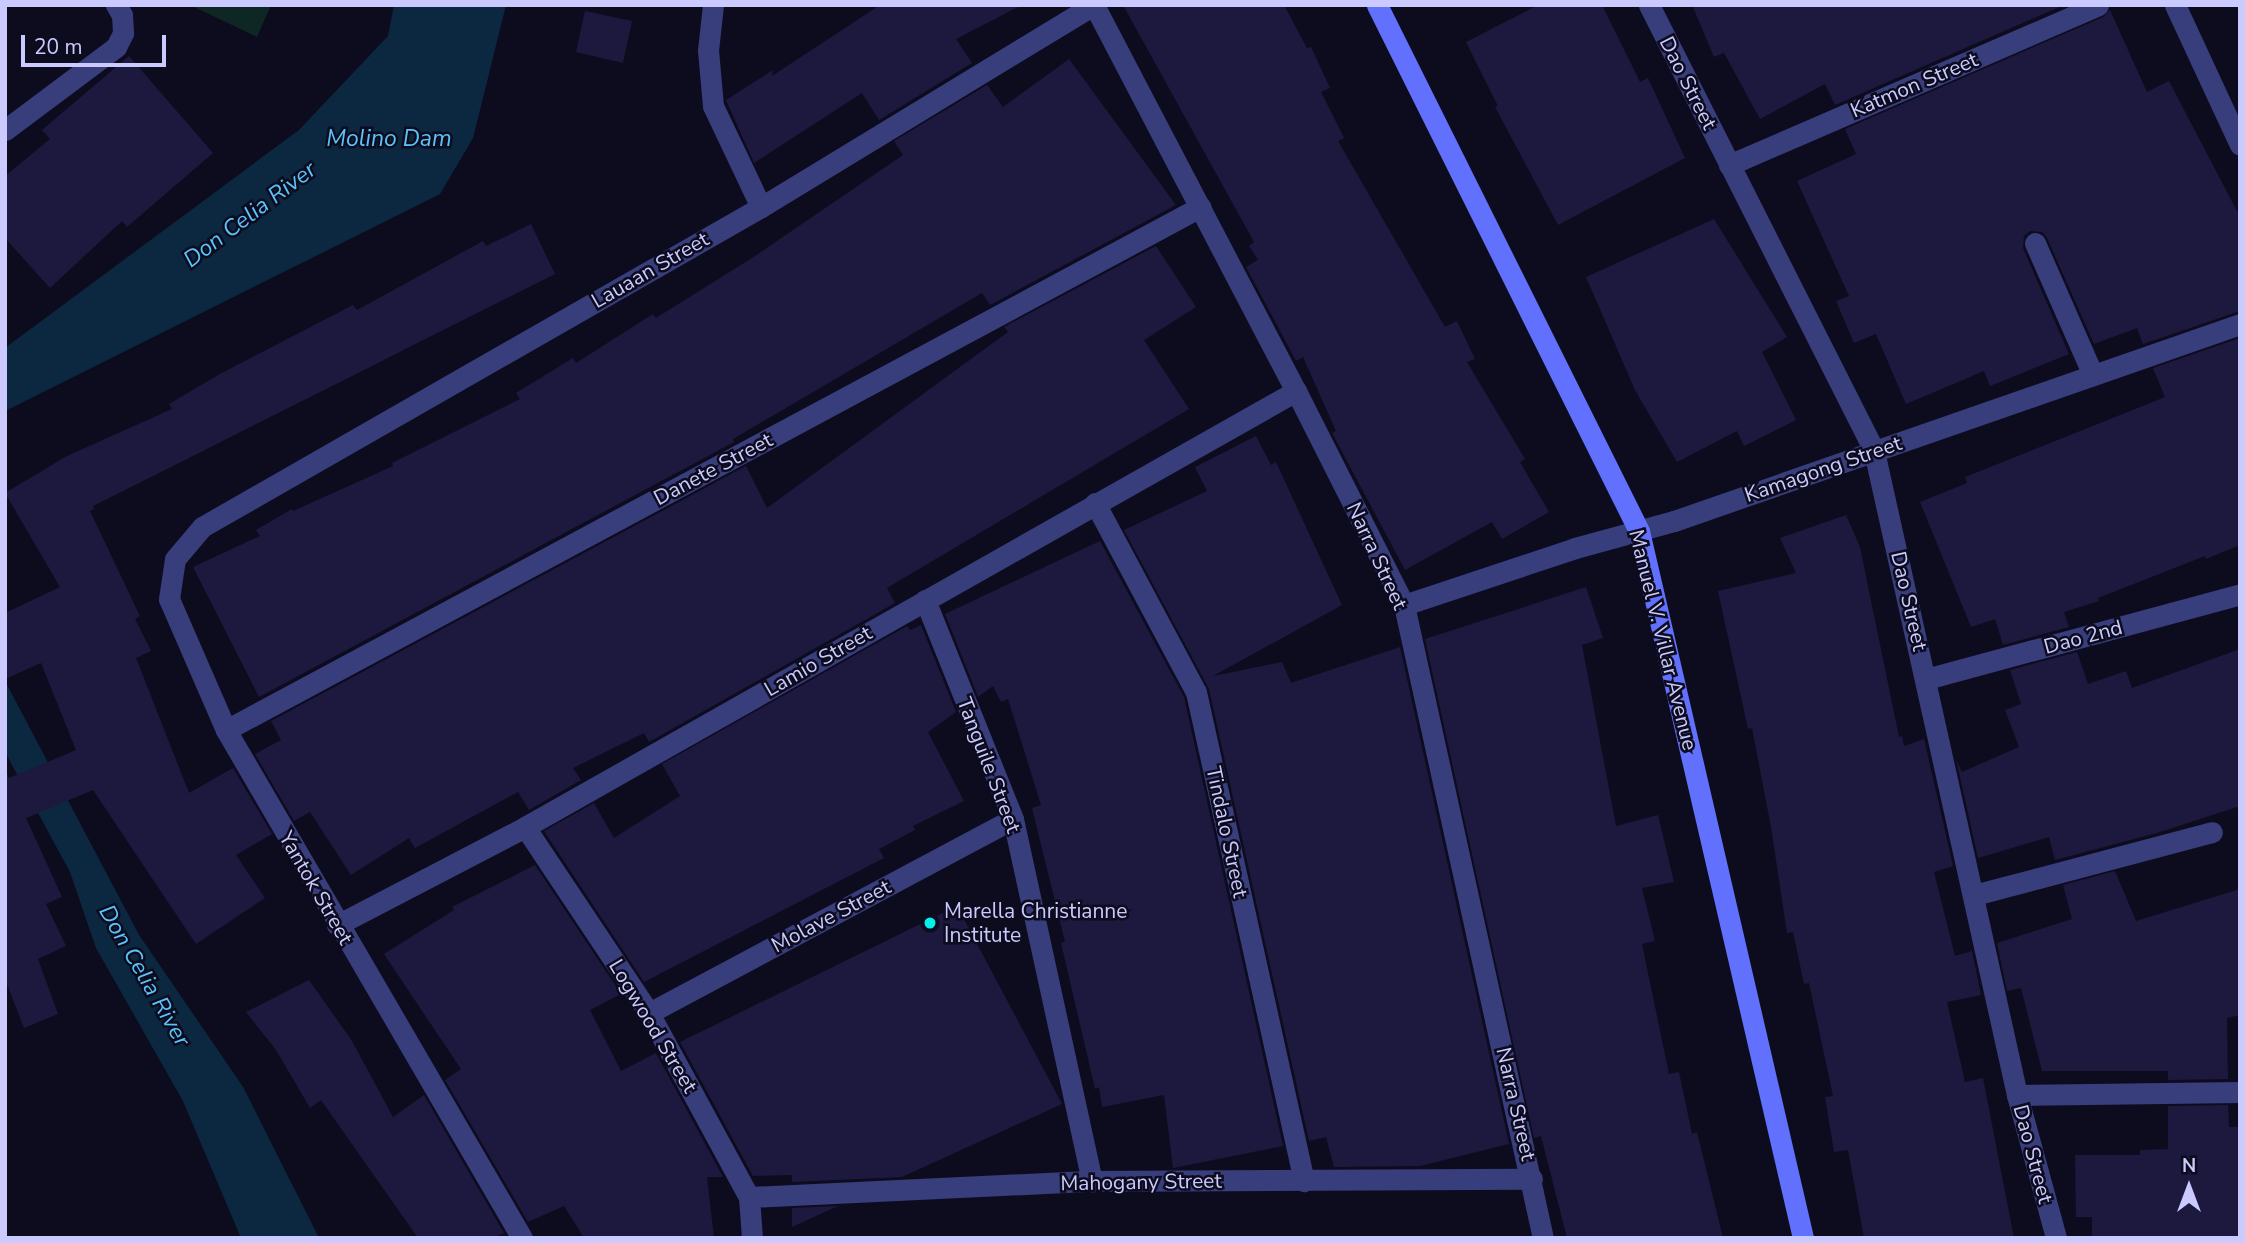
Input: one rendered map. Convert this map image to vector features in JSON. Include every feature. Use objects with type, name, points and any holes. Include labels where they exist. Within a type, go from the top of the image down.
[{"type":"street","points":[[713,5],[708,50],[713,106],[761,207]]},
{"type":"street","name":"Lauaan Street","points":[[202,527],[761,207],[1094,5]]},
{"type":"street","name":"Narra Street","points":[[1094,5],[1296,391],[1404,605],[1544,1238]]},
{"type":"street","name":"Manuel V. Villar Avenue","points":[[1377,5],[1639,531],[1802,1238]]},
{"type":"street","name":"Dao Street","points":[[1649,5],[1874,451],[2017,1095],[2056,1238]]},
{"type":"street","name":"Katmon Street","points":[[1729,165],[2098,5]]},
{"type":"street","points":[[2175,5],[2240,145]]},
{"type":"street","points":[[5,130],[116,47],[123,33],[119,10]]},
{"type":"street","name":"Danete Street","points":[[226,730],[1200,207]]},
{"type":"street","points":[[2035,243],[2092,375]]},
{"type":"street","name":"Kamagong Street","points":[[1404,605],[1575,548],[1639,531],[2240,324]]},
{"type":"street","name":"Lamio Street","points":[[337,925],[525,827],[1296,391]]},
{"type":"street","name":"Tindalo Street","points":[[1094,503],[1196,692],[1304,1181]]},
{"type":"street","name":"Yantok Street","points":[[202,527],[175,559],[169,599],[226,730],[337,925],[522,1238]]},
{"type":"street","name":"Dao 2nd","points":[[1926,679],[2240,594]]},
{"type":"street","name":"Tanguile Street","points":[[925,600],[1013,819],[1092,1181]]},
{"type":"street","name":"Molave Street","points":[[649,1013],[1013,819]]},
{"type":"street","name":"Logwood Street","points":[[525,827],[649,1013],[749,1197],[752,1238]]},
{"type":"street","points":[[1974,895],[2212,832]]},
{"type":"street","points":[[2017,1095],[2240,1092]]},
{"type":"street","name":"Mahogany Street","points":[[749,1197],[1092,1181],[1532,1179]]},
{"type":"green space","points":[[190,5],[271,5],[257,37]]},
{"type":"water","name":"Molino Dam","points":[[394,5],[506,5],[473,138],[440,194],[5,411],[5,348],[299,130],[388,36]]},
{"type":"water","name":"Don Celia River","points":[[5,681],[139,935],[243,1087],[319,1238],[241,1238],[183,1101],[96,948],[70,872],[5,752]]},
{"type":"building","points":[[880,5],[1022,5],[956,39],[972,63],[879,120],[862,93],[754,163],[726,100],[773,70],[772,76]]},
{"type":"building","points":[[1123,5],[1284,5],[1307,48],[1311,47],[1330,88],[1321,92],[1344,138],[1338,141],[1445,327],[1457,321],[1475,359],[1467,362],[1525,459],[1520,462],[1549,512],[1502,539],[1492,522],[1405,570],[1332,433],[1336,431],[1303,357],[1296,361],[1246,267],[1258,260],[1249,246],[1254,242]]},
{"type":"building","points":[[1538,5],[1602,5],[1640,82],[1648,78],[1685,158],[1558,225],[1495,107],[1498,106],[1466,42]]},
{"type":"building","points":[[1692,5],[2064,5],[1835,105],[1825,84],[1760,119],[1724,53],[1714,57]]},
{"type":"building","points":[[2110,10],[2147,92],[2169,81],[2240,217],[2240,311],[2143,344],[2137,328],[2094,344],[2047,238],[2042,232],[2030,231],[2024,236],[2023,248],[2069,354],[1990,386],[1984,371],[1906,404],[1876,334],[1854,343],[1836,301],[1849,296],[1797,181],[1856,154],[1845,129],[2103,17]]},
{"type":"building","points":[[585,11],[632,21],[623,63],[576,52]]},
{"type":"building","points":[[129,56],[213,153],[127,227],[122,221],[50,288],[5,238],[5,176],[50,139],[42,130]]},
{"type":"building","points":[[1069,59],[1176,205],[990,305],[982,293],[733,439],[734,442],[259,697],[193,567],[260,536],[256,530],[292,509],[293,511],[393,466],[392,463],[520,399],[516,393],[573,358],[576,363],[653,314],[656,318],[752,258],[903,155],[894,141],[987,85],[1003,107]]},
{"type":"building","points":[[1714,219],[1787,337],[1762,352],[1796,420],[1744,446],[1737,431],[1677,462],[1635,390],[1586,277]]},
{"type":"building","points":[[531,224],[555,274],[93,506],[94,509],[90,511],[140,616],[135,619],[151,651],[136,658],[189,793],[233,768],[272,834],[236,855],[265,898],[196,944],[93,790],[26,818],[62,897],[46,904],[66,946],[38,959],[58,1014],[24,1028],[5,979],[5,770],[9,778],[76,750],[41,663],[5,679],[5,613],[60,587],[5,493],[67,456],[172,409],[169,404],[220,374],[353,305],[357,310],[483,241],[486,246]]},
{"type":"building","points":[[1156,246],[1196,307],[1144,340],[1189,409],[887,588],[895,603],[649,742],[644,733],[573,768],[581,780],[529,810],[518,792],[415,848],[409,838],[351,875],[310,812],[294,821],[255,754],[281,740],[271,721],[746,466],[767,508],[1008,332],[1004,327]]},
{"type":"building","points":[[2240,338],[2240,545],[2098,598],[2099,601],[2064,612],[2069,627],[2003,645],[1995,619],[1971,627],[1920,502],[1967,483],[1965,477],[2165,397],[2153,368]]},
{"type":"building","points":[[1256,436],[1271,465],[1276,462],[1342,605],[1213,676],[1282,662],[1291,683],[1400,647],[1509,1144],[1420,1166],[1334,1167],[1326,1137],[1309,1141],[1209,689],[1124,530],[1207,491],[1195,467]]},
{"type":"building","points":[[1846,515],[1860,547],[1899,737],[1902,736],[1904,746],[1924,739],[1953,866],[1934,872],[1955,956],[1972,951],[1981,995],[1947,1002],[1965,1082],[1983,1078],[2014,1238],[1864,1238],[1848,1150],[1834,1152],[1825,1097],[1833,1096],[1809,983],[1804,984],[1793,932],[1787,933],[1752,728],[1748,729],[1718,591],[1796,573],[1780,538]]},
{"type":"building","points":[[1100,541],[1184,697],[1283,1146],[1173,1168],[1164,1095],[1102,1107],[1099,1087],[1095,1089],[1061,943],[1065,942],[1032,808],[1041,805],[1008,699],[1001,702],[993,686],[978,697],[945,614]]},
{"type":"building","points":[[1586,587],[1603,638],[1582,645],[1616,826],[1658,815],[1674,882],[1642,888],[1655,941],[1642,944],[1669,1074],[1679,1072],[1692,1134],[1697,1132],[1723,1238],[1567,1238],[1541,1136],[1534,1138],[1425,639]]},
{"type":"building","points":[[921,625],[956,712],[928,732],[964,801],[913,826],[915,830],[879,849],[884,858],[644,982],[544,831],[594,803],[614,838],[680,796],[662,764],[907,626],[910,630]]},
{"type":"building","points":[[2240,649],[2240,806],[2157,833],[2055,860],[2049,837],[1978,858],[1956,759],[1962,772],[2019,747],[2005,710],[2021,704],[2010,670],[2077,652],[2088,684],[2126,671],[2132,688]]},
{"type":"building","points":[[535,865],[621,994],[590,1010],[621,1071],[656,1053],[723,1177],[707,1177],[714,1238],[584,1238],[564,1206],[528,1222],[445,1080],[461,1069],[384,954],[454,910],[452,907]]},
{"type":"building","points":[[2115,871],[2136,921],[2240,889],[2240,1015],[2227,1018],[2228,1079],[2168,1080],[2168,1071],[2042,1071],[2021,988],[2007,991],[1997,943],[2072,919],[2063,885]]},
{"type":"building","name":"Marella Christianne Institute","points":[[957,906],[1062,1104],[902,1177],[792,1182],[792,1175],[753,1176],[680,1042]]},
{"type":"building","points":[[309,980],[352,1041],[393,1117],[424,1095],[504,1233],[493,1238],[418,1238],[321,1100],[310,1108],[276,1050],[246,1012]]},
{"type":"building","points":[[2228,1105],[2229,1127],[2240,1127],[2240,1238],[2092,1238],[2092,1217],[2076,1217],[2075,1155],[2140,1155],[2140,1150],[2168,1149],[2168,1106]]},
{"type":"building","points":[[838,1206],[792,1227],[792,1208]]},
{"type":"place","name":"Marella Christianne Institute","points":[[930,923]]}]
